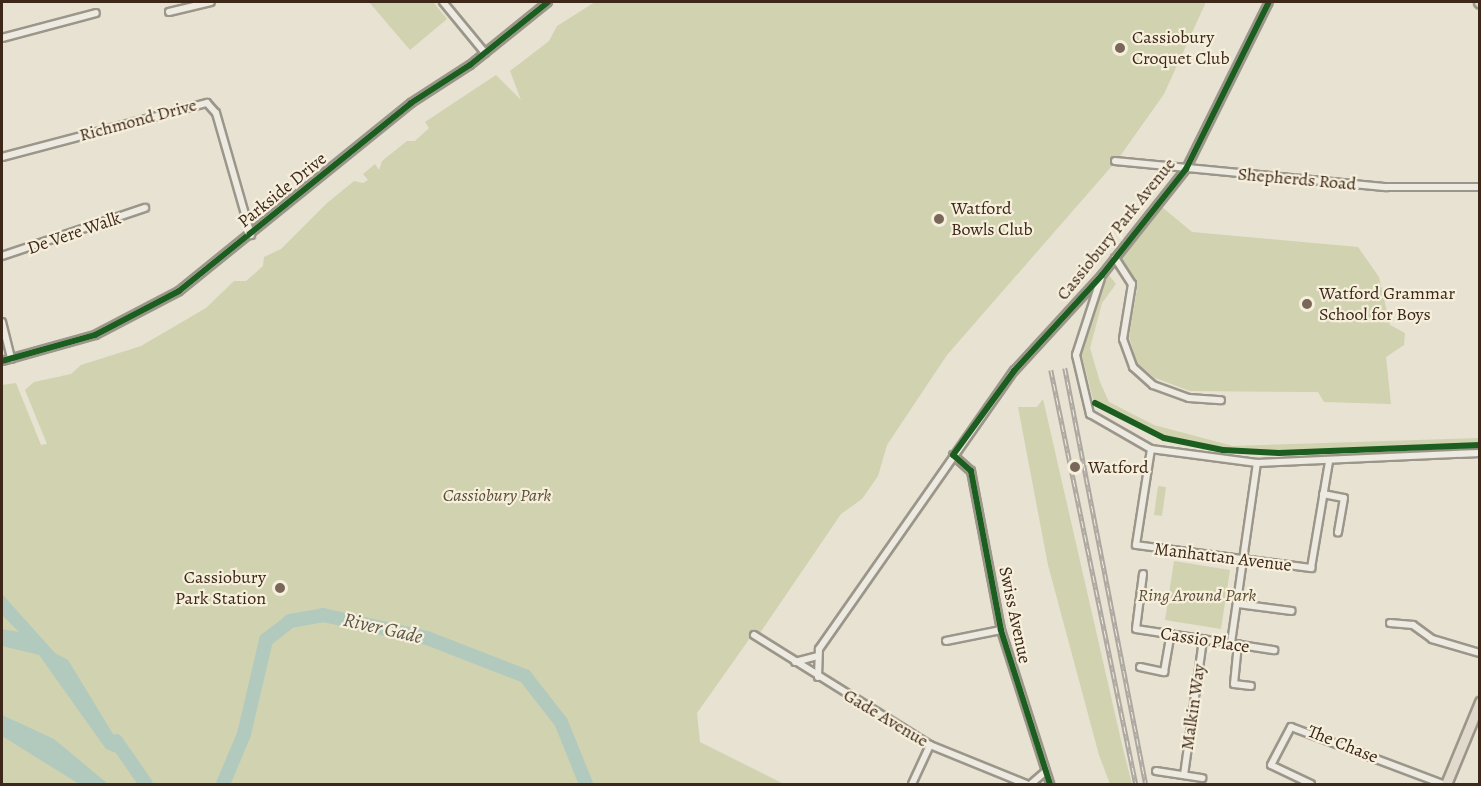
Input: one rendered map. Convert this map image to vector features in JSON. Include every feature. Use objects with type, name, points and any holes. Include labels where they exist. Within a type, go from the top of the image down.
[{"type":"main road","points":[[1444,784],[1479,702]]},
{"type":"street","points":[[169,12],[211,2]]},
{"type":"street","points":[[443,2],[485,53]]},
{"type":"street","name":"Parkside Drive","points":[[2,361],[75,342],[142,312],[251,235],[411,103],[485,53],[548,2]]},
{"type":"street","name":"Cassiobury Park Avenue","points":[[817,656],[953,455],[1014,371],[1116,258],[1186,169],[1269,2]]},
{"type":"street","points":[[2,38],[96,13]]},
{"type":"street","name":"Richmond Drive","points":[[2,157],[207,103],[216,113],[251,235]]},
{"type":"street","name":"Shepherds Road","points":[[1115,161],[1387,187],[1479,187]]},
{"type":"street","name":"De Vere Walk","points":[[2,256],[145,208]]},
{"type":"street","points":[[1116,258],[1132,284],[1123,339],[1132,367],[1153,385],[1189,398],[1221,400]]},
{"type":"street","points":[[1102,274],[1076,355],[1090,414],[1151,449],[1257,463],[1329,462],[1479,453]]},
{"type":"street","points":[[2,322],[11,359]]},
{"type":"street","name":"Manhattan Avenue","points":[[1151,449],[1136,545],[1245,562],[1311,568],[1329,462]]},
{"type":"street","name":"Swiss Avenue","points":[[953,455],[971,471],[1001,630],[1050,784]]},
{"type":"street","points":[[1251,686],[1234,684],[1234,644],[1257,463]]},
{"type":"street","points":[[1323,494],[1344,498],[1338,532]]},
{"type":"street","name":"Cassio Place","points":[[1143,574],[1136,630],[1274,650]]},
{"type":"street","points":[[1238,604],[1292,611]]},
{"type":"street","points":[[1390,623],[1413,625],[1432,639],[1479,653]]},
{"type":"street","points":[[946,641],[1001,630]]},
{"type":"street","name":"Gade Avenue","points":[[754,634],[818,677],[930,745],[1026,784]]},
{"type":"street","points":[[1140,668],[1164,672],[1171,634]]},
{"type":"street","name":"Malkin Way","points":[[1184,775],[1203,639]]},
{"type":"street","points":[[795,662],[817,656],[818,677]]},
{"type":"street","name":"The Chase","points":[[1311,784],[1271,765],[1291,727],[1444,784]]},
{"type":"street","points":[[912,784],[930,745]]},
{"type":"street","points":[[1156,771],[1202,778]]},
{"type":"street","points":[[1031,784],[1045,772]]},
{"type":"green space","points":[[369,2],[433,2],[447,19],[410,50]]},
{"type":"green space","name":"Cassiobury Park","points":[[595,2],[1206,2],[1164,94],[1118,159],[947,355],[887,445],[878,476],[862,499],[841,514],[760,633],[750,638],[697,713],[700,742],[784,784],[2,784],[2,385],[16,383],[41,445],[47,444],[25,390],[34,382],[71,374],[81,365],[141,346],[206,308],[234,281],[246,281],[263,266],[264,257],[281,249],[326,204],[354,181],[363,183],[368,180],[363,174],[375,164],[379,170],[382,161],[407,141],[415,141],[429,128],[425,122],[496,75],[521,100],[510,71],[549,41],[557,26]]},
{"type":"green space","points":[[1162,207],[1192,232],[1358,247],[1379,277],[1390,325],[1405,333],[1404,345],[1386,357],[1391,404],[1324,402],[1318,392],[1190,391],[1155,378],[1137,363],[1129,336],[1137,289],[1120,262]]},
{"type":"green space","points":[[1108,274],[1116,284],[1102,303],[1090,348],[1100,382],[1109,402],[1154,425],[1233,446],[1479,438],[1479,446],[1276,455],[1163,440],[1094,403],[1080,348],[1101,278]]},
{"type":"green space","points":[[1043,399],[1132,784],[1110,784],[1099,755],[1048,565],[1018,407],[1037,407]]},
{"type":"green space","points":[[1158,486],[1166,487],[1162,516],[1154,515]]},
{"type":"green space","name":"Ring Around Park","points":[[1174,561],[1230,570],[1221,629],[1165,620]]},
{"type":"shaded area","points":[[2,594],[55,653],[68,660],[127,757],[106,749],[39,655],[2,646],[2,629],[19,632],[2,615]]},
{"type":"shaded area","points":[[2,715],[54,739],[108,784],[79,784],[2,736]]},
{"type":"waterway","name":"River Gade","points":[[223,784],[244,734],[266,640],[290,621],[323,615],[427,638],[525,676],[561,722],[586,784]]},
{"type":"waterway","name":"River Gade","points":[[116,741],[146,784]]},
{"type":"railway","points":[[1065,368],[1146,784]]},
{"type":"railway","points":[[1051,370],[1136,784]]},
{"type":"cycle path","points":[[2,361],[95,335],[179,291],[411,103],[470,65],[548,2]]},
{"type":"cycle path","points":[[1050,784],[1001,630],[971,471],[953,455],[1014,371],[1102,275],[1186,169],[1269,2]]},
{"type":"cycle path","points":[[1095,403],[1164,438],[1223,450],[1279,453],[1480,445]]},
{"type":"place","name":"Cassiobury Croquet Club","points":[[1120,48]]},
{"type":"place","name":"Watford Bowls Club","points":[[939,219]]},
{"type":"place","name":"Watford Grammar School for Boys","points":[[1307,304]]},
{"type":"place","name":"Watford","points":[[1075,467]]},
{"type":"place","name":"Cassiobury Park Station","points":[[280,588]]}]
